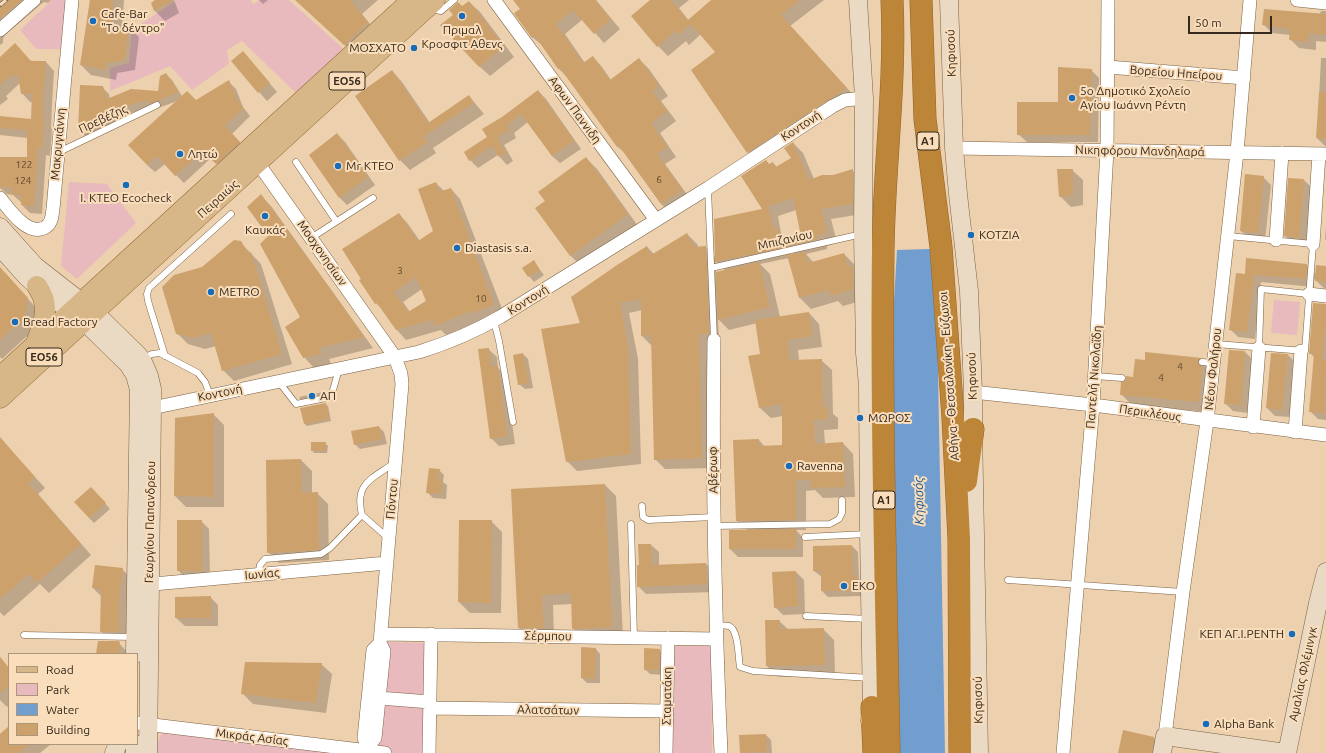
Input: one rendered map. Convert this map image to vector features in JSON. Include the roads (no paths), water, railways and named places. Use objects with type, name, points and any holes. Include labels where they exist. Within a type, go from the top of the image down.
[{"type":"highway","name":"Α1","points":[[889,753],[882,423],[883,247],[894,37],[892,0]]},
{"type":"highway","name":"Αθήνα - Θεσσαλονίκη - Εύζωνοι","points":[[921,0],[925,119],[941,247],[950,372],[959,539],[960,753]]},
{"type":"highway","points":[[868,386],[874,278],[883,247]]},
{"type":"highway","points":[[959,539],[973,429]]},
{"type":"highway","points":[[867,752],[872,707]]},
{"type":"main road","points":[[858,0],[864,98],[863,234],[865,353],[868,386],[872,707]]},
{"type":"main road","points":[[864,98],[868,69],[868,0]]},
{"type":"main road","name":"Πειραιώς","points":[[0,398],[83,311],[424,3]]},
{"type":"main road","name":"Κηφισού","points":[[949,5],[954,148],[969,291],[973,392],[979,753]]},
{"type":"main road","points":[[0,228],[17,257],[44,297],[46,310],[35,344]]},
{"type":"main road","points":[[0,247],[45,276],[83,311]]},
{"type":"main road","points":[[38,286],[83,311]]},
{"type":"main road","name":"Πειραιώς","points":[[0,377],[35,344],[83,311]]},
{"type":"main road","name":"Γεωργίου Παπανδρεου","points":[[83,311],[141,359],[149,376],[152,390],[143,585],[136,645]]},
{"type":"main road","name":"Γεωργίου Παπανδρεου","points":[[83,311],[132,368],[139,390],[143,585],[142,723],[148,753]]},
{"type":"main road","name":"Αμαλίας Φλέμινγκ","points":[[1287,753],[1322,604],[1326,572]]},
{"type":"main road","points":[[1164,745],[1287,753]]},
{"type":"street","points":[[0,30],[34,0]]},
{"type":"street","name":"Μακρυγιάννη","points":[[0,198],[20,221],[30,228],[37,230],[48,225],[52,218],[72,0]]},
{"type":"street","name":"Αφων Παννιδη","points":[[494,0],[656,220]]},
{"type":"street","name":"Παντελή Νικολαΐδη","points":[[1063,753],[1095,376],[1108,150],[1108,0]]},
{"type":"street","name":"Νέου Φαλήρου","points":[[1164,745],[1183,592],[1207,421],[1208,363],[1216,344],[1237,152],[1250,0]]},
{"type":"street","points":[[1297,0],[1326,3]]},
{"type":"street","name":"Βορείου Ηπείρου","points":[[1108,67],[1244,78]]},
{"type":"street","name":"Κοντονή","points":[[152,408],[419,352],[446,343],[494,321],[708,188],[832,106],[845,100],[864,98]]},
{"type":"street","name":"Νικηφόρου Μανδηλαρά","points":[[954,148],[1322,154]]},
{"type":"street","points":[[1276,240],[1282,153]]},
{"type":"street","points":[[1313,244],[1322,154]]},
{"type":"street","name":"Μοσχονησίων","points":[[253,156],[395,357]]},
{"type":"street","points":[[1309,294],[1326,296]]},
{"type":"street","name":"Αβέρωφ","points":[[714,340],[714,522],[716,639],[721,753]]},
{"type":"street","points":[[1253,427],[1259,348]]},
{"type":"street","points":[[1295,432],[1301,351]]},
{"type":"street","name":"Πόντου","points":[[367,750],[375,738],[384,651],[380,638],[402,384],[401,374],[395,357]]},
{"type":"street","name":"Περικλέους","points":[[973,392],[1093,405],[1253,427],[1326,435]]},
{"type":"street","name":"Ιωνίας","points":[[143,585],[387,563]]},
{"type":"street","points":[[429,753],[431,634]]},
{"type":"street","name":"Σέρμπου","points":[[380,638],[431,634],[716,639]]},
{"type":"street","name":"Πόντου","points":[[367,750],[364,738],[373,650],[380,638]]},
{"type":"street","name":"Σταματάκη","points":[[666,753],[668,638]]},
{"type":"street","name":"Αλατσάτων","points":[[379,698],[430,705],[666,711]]},
{"type":"street","name":"Μικράς Ασίας","points":[[142,723],[385,753]]},
{"type":"lane","points":[[424,3],[441,11],[454,0]]},
{"type":"lane","name":"Πρεβέζης","points":[[58,152],[157,105]]},
{"type":"lane","points":[[296,162],[336,221]]},
{"type":"lane","name":"Αβέρωφ","points":[[708,188],[714,340]]},
{"type":"lane","points":[[311,238],[373,198]]},
{"type":"lane","points":[[165,356],[148,301],[147,294],[149,288],[231,214]]},
{"type":"lane","name":"Μπιζανίου","points":[[711,268],[863,234]]},
{"type":"lane","points":[[1216,344],[1305,351],[1313,244],[1228,236]]},
{"type":"lane","points":[[1259,348],[1261,289],[1309,294]]},
{"type":"lane","points":[[494,321],[513,422]]},
{"type":"lane","points":[[141,359],[155,353],[160,353],[198,373],[205,382],[210,395]]},
{"type":"lane","points":[[278,381],[296,404],[331,397],[340,368]]},
{"type":"lane","points":[[1095,376],[1122,378]]},
{"type":"lane","points":[[389,539],[362,515],[361,490],[364,485],[396,462]]},
{"type":"lane","points":[[642,506],[642,515],[648,520],[830,524],[839,519],[842,513],[842,500]]},
{"type":"lane","points":[[258,574],[260,565],[264,559],[321,554],[330,548],[362,515]]},
{"type":"lane","points":[[631,524],[634,638]]},
{"type":"lane","points":[[805,537],[869,534]]},
{"type":"lane","points":[[1008,580],[1183,592]]},
{"type":"lane","points":[[806,616],[870,620]]},
{"type":"lane","points":[[716,626],[729,626],[733,629],[736,635],[740,666],[745,669],[753,671],[872,678]]},
{"type":"lane","points":[[24,635],[136,645]]},
{"type":"water","name":"Κηφισός","points":[[930,249],[937,318],[945,753],[900,753],[893,406],[893,319],[897,250]]},
{"type":"railway","points":[[0,5],[6,0]]},
{"type":"place","name":"Πριμαλ Κροσφιτ Αθενς","points":[[462,16]]},
{"type":"place","name":"Cafe-Bar \"Το δέντρο\"","points":[[93,21]]},
{"type":"place","name":"ΜΟΣΧΑΤΟ","points":[[414,48]]},
{"type":"place","name":"5ο Δημοτικό Σχολείο Αγίου Ιωάννη Ρέντη","points":[[1072,98]]},
{"type":"place","name":"Λητώ","points":[[180,154]]},
{"type":"place","name":"Mr KTEO","points":[[338,166]]},
{"type":"place","name":"Ι. ΚΤΕΟ Ecocheck","points":[[126,185]]},
{"type":"place","name":"Καυκάς","points":[[265,216]]},
{"type":"place","name":"ΚΟΤΖΙΑ","points":[[971,235]]},
{"type":"place","name":"Diastasis s.a.","points":[[457,248]]},
{"type":"place","name":"METRO","points":[[211,292]]},
{"type":"place","name":"Bread Factory","points":[[15,322]]},
{"type":"place","name":"ΑΠ","points":[[312,396]]},
{"type":"place","name":"ΜΩΡΟΣ","points":[[860,418]]},
{"type":"place","name":"Ravenna","points":[[789,466]]},
{"type":"place","name":"EKO","points":[[844,586]]},
{"type":"place","name":"ΚΕΠ ΑΓ.Ι.ΡΕΝΤΗ","points":[[1292,634]]},
{"type":"place","name":"Alpha Bank","points":[[1206,724]]}]
